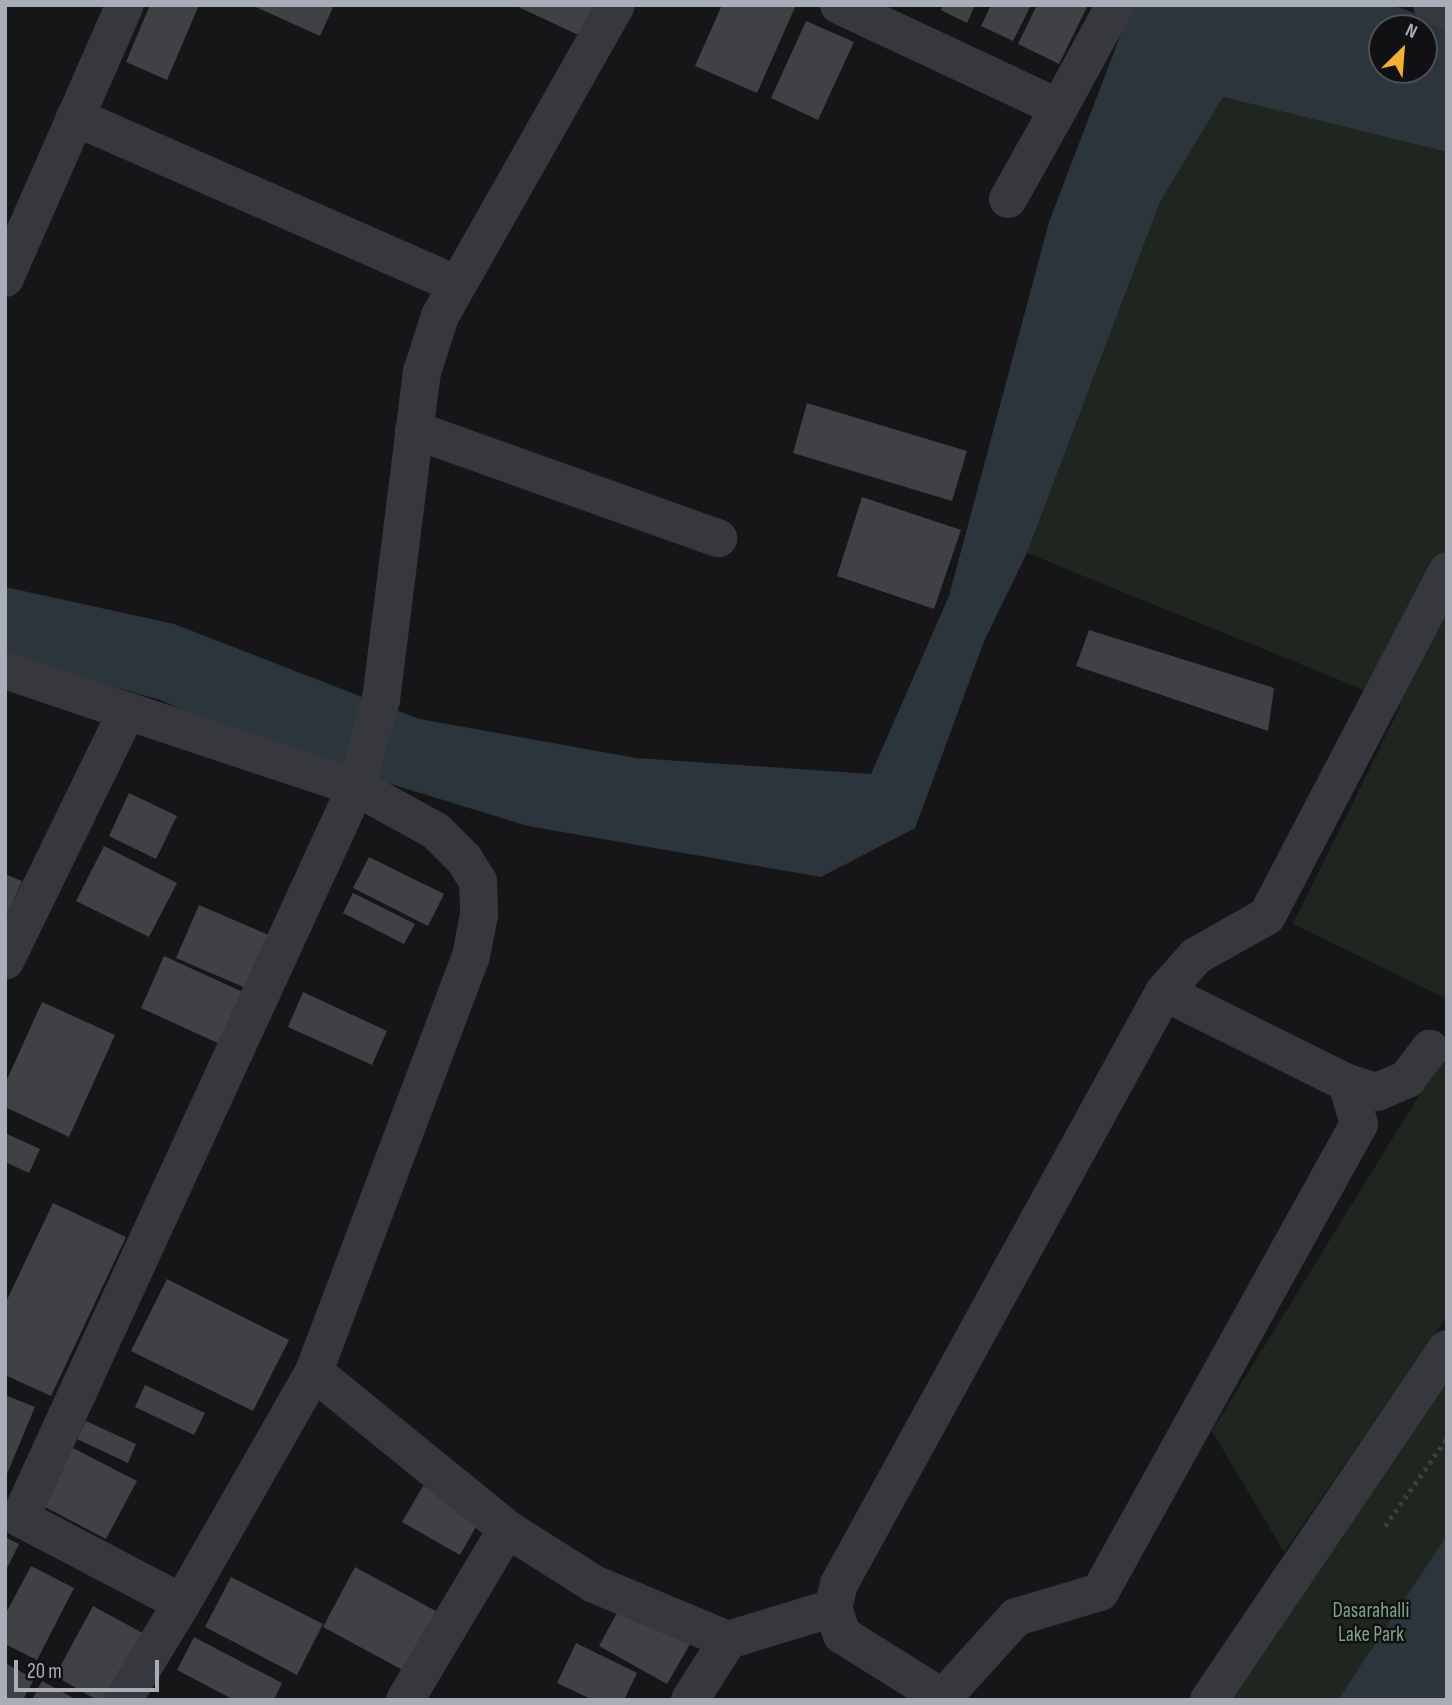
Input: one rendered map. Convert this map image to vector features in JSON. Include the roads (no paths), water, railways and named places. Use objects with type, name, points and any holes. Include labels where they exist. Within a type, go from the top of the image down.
[{"type":"street","points":[[5,278],[125,5]]},
{"type":"street","points":[[182,1603],[13,1515],[359,777],[381,699],[405,528],[414,430],[432,338],[457,285],[616,5]]},
{"type":"street","points":[[839,5],[1059,108]]},
{"type":"street","points":[[1008,199],[1115,5]]},
{"type":"street","points":[[1432,5],[1447,10]]},
{"type":"street","points":[[75,117],[457,285]]},
{"type":"street","points":[[414,430],[718,538]]},
{"type":"street","points":[[1347,1083],[1359,1124],[1100,1592],[1016,1617],[942,1699],[842,1635],[833,1608],[839,1584],[1164,992],[1196,956],[1267,916],[1447,571]]},
{"type":"street","points":[[5,670],[127,711],[359,777],[436,831],[464,859],[478,881],[479,915],[471,956],[314,1372],[182,1603],[123,1700]]},
{"type":"street","points":[[5,961],[127,711]]},
{"type":"street","points":[[1164,992],[1347,1083],[1377,1092],[1407,1079],[1430,1049]]},
{"type":"street","points":[[1209,1700],[1447,1349]]},
{"type":"street","points":[[314,1372],[507,1529],[594,1584],[728,1640],[833,1608]]},
{"type":"street","points":[[405,1700],[507,1529]]},
{"type":"street","points":[[690,1700],[728,1640]]},
{"type":"park label","name":"Dasarahalli Lake Park","points":[[1371,1623]]}]
